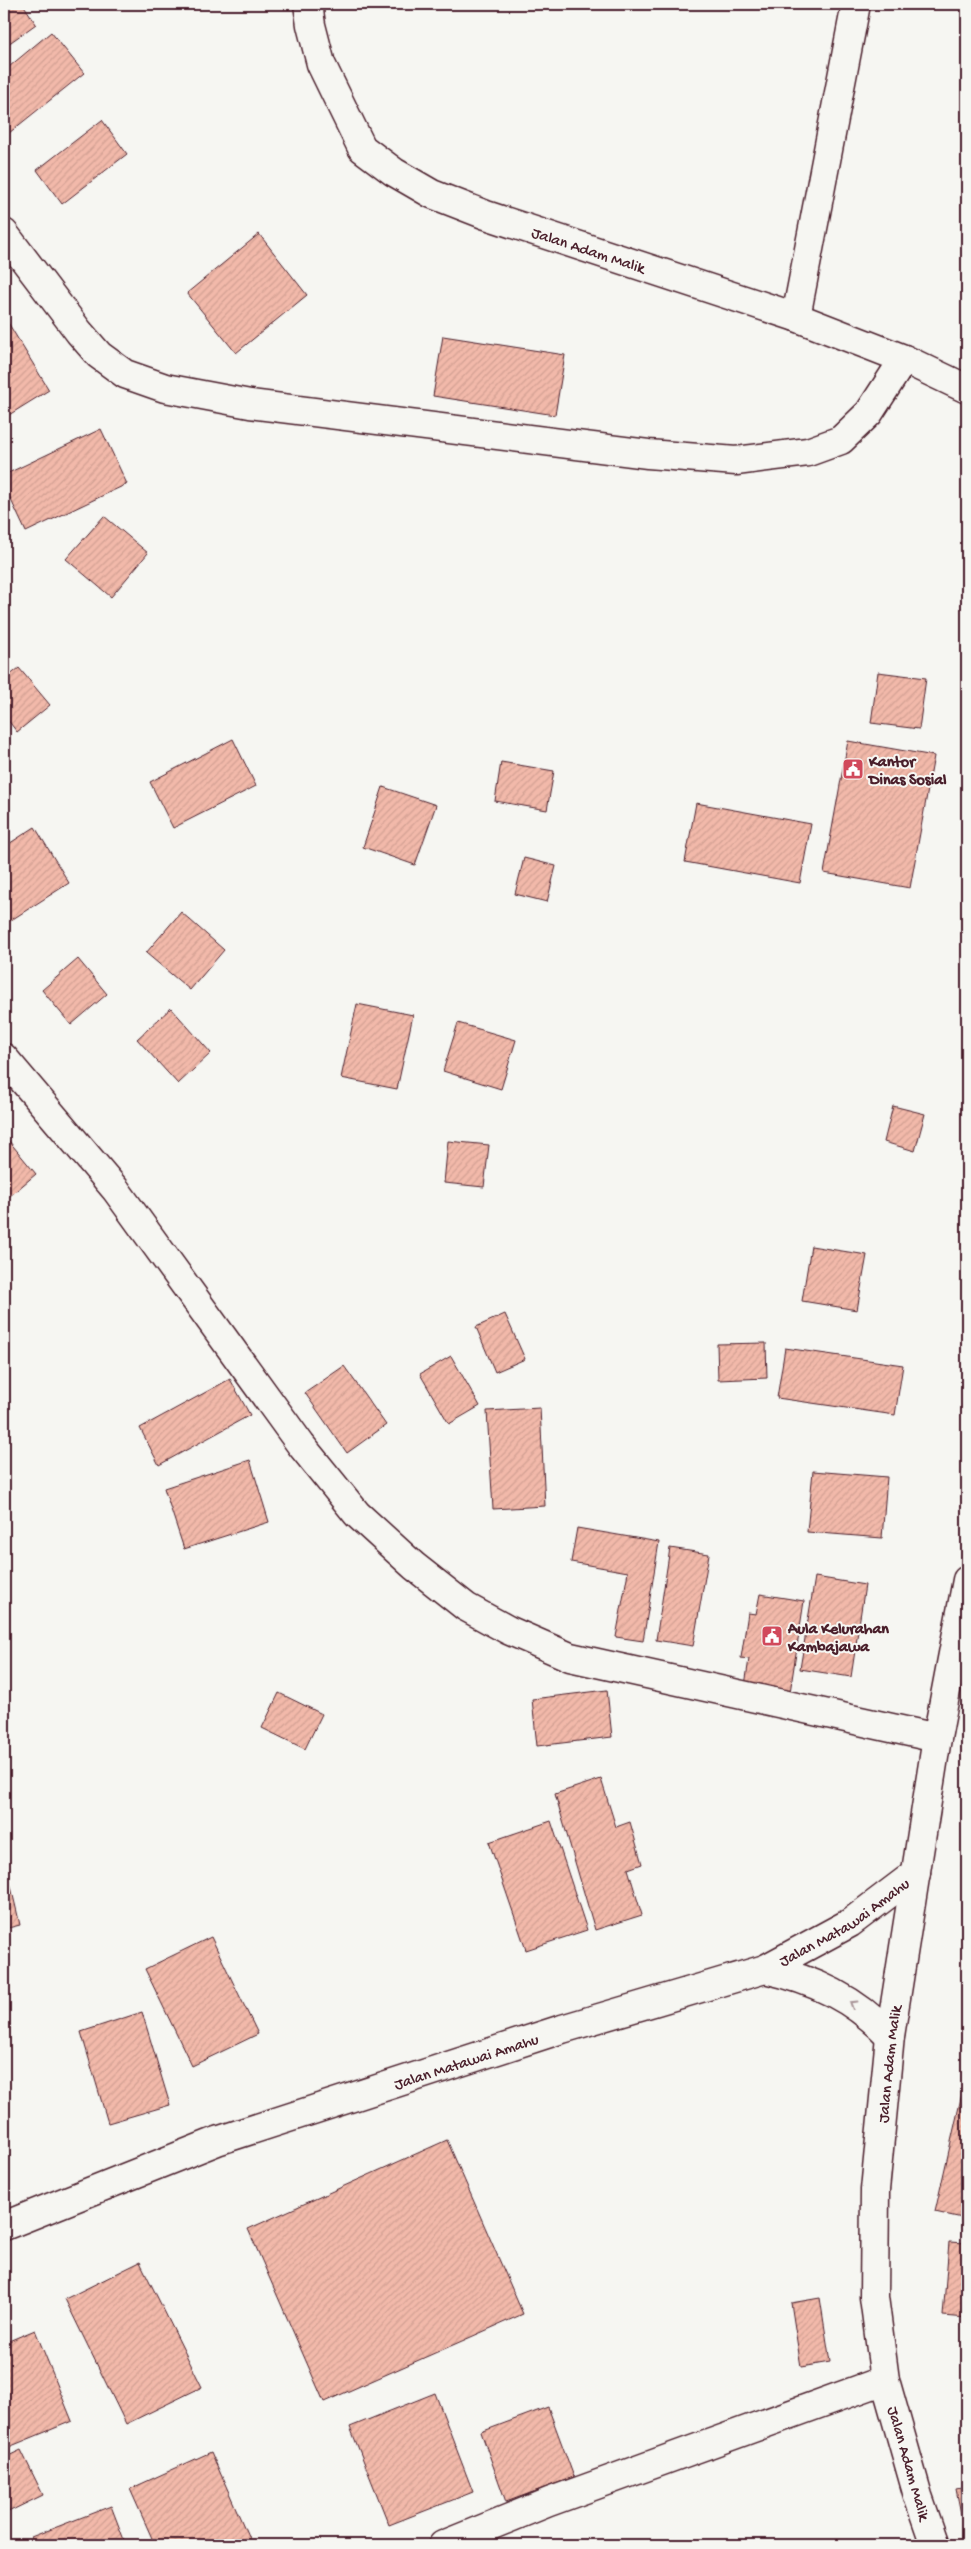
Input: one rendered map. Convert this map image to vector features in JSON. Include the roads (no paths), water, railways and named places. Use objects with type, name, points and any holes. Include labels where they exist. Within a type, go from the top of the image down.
[{"type":"main road","name":"Jalan Adam Malik","points":[[308,4],[311,25],[321,64],[343,111],[362,148],[394,172],[432,194],[486,215],[796,317],[904,359],[967,389]]},
{"type":"main road","points":[[796,317],[856,4]]},
{"type":"main road","points":[[4,233],[79,332],[99,355],[124,374],[165,388],[250,404],[648,454],[736,461],[808,452],[840,440],[869,413],[904,359]]},
{"type":"main road","points":[[4,1058],[116,1190],[301,1445],[357,1514],[414,1566],[466,1607],[508,1630],[570,1656],[937,1738]]},
{"type":"main road","name":"Jalan Adam Malik","points":[[935,2545],[918,2496],[885,2380],[874,2298],[874,2200],[890,2036],[937,1738],[967,1580]]},
{"type":"main road","name":"Jalan Matawai Amahu","points":[[4,2226],[218,2141],[562,2029],[765,1969],[850,1923],[916,1873]]},
{"type":"main road","points":[[765,1969],[797,1976],[832,1992],[870,2015],[890,2036]]},
{"type":"main road","points":[[443,2545],[549,2502],[885,2380]]},
{"type":"place","name":"Kantor Dinas Sosial","points":[[853,769]]},
{"type":"place","name":"Aula Kelurahan Kambajawa","points":[[772,1636]]}]
